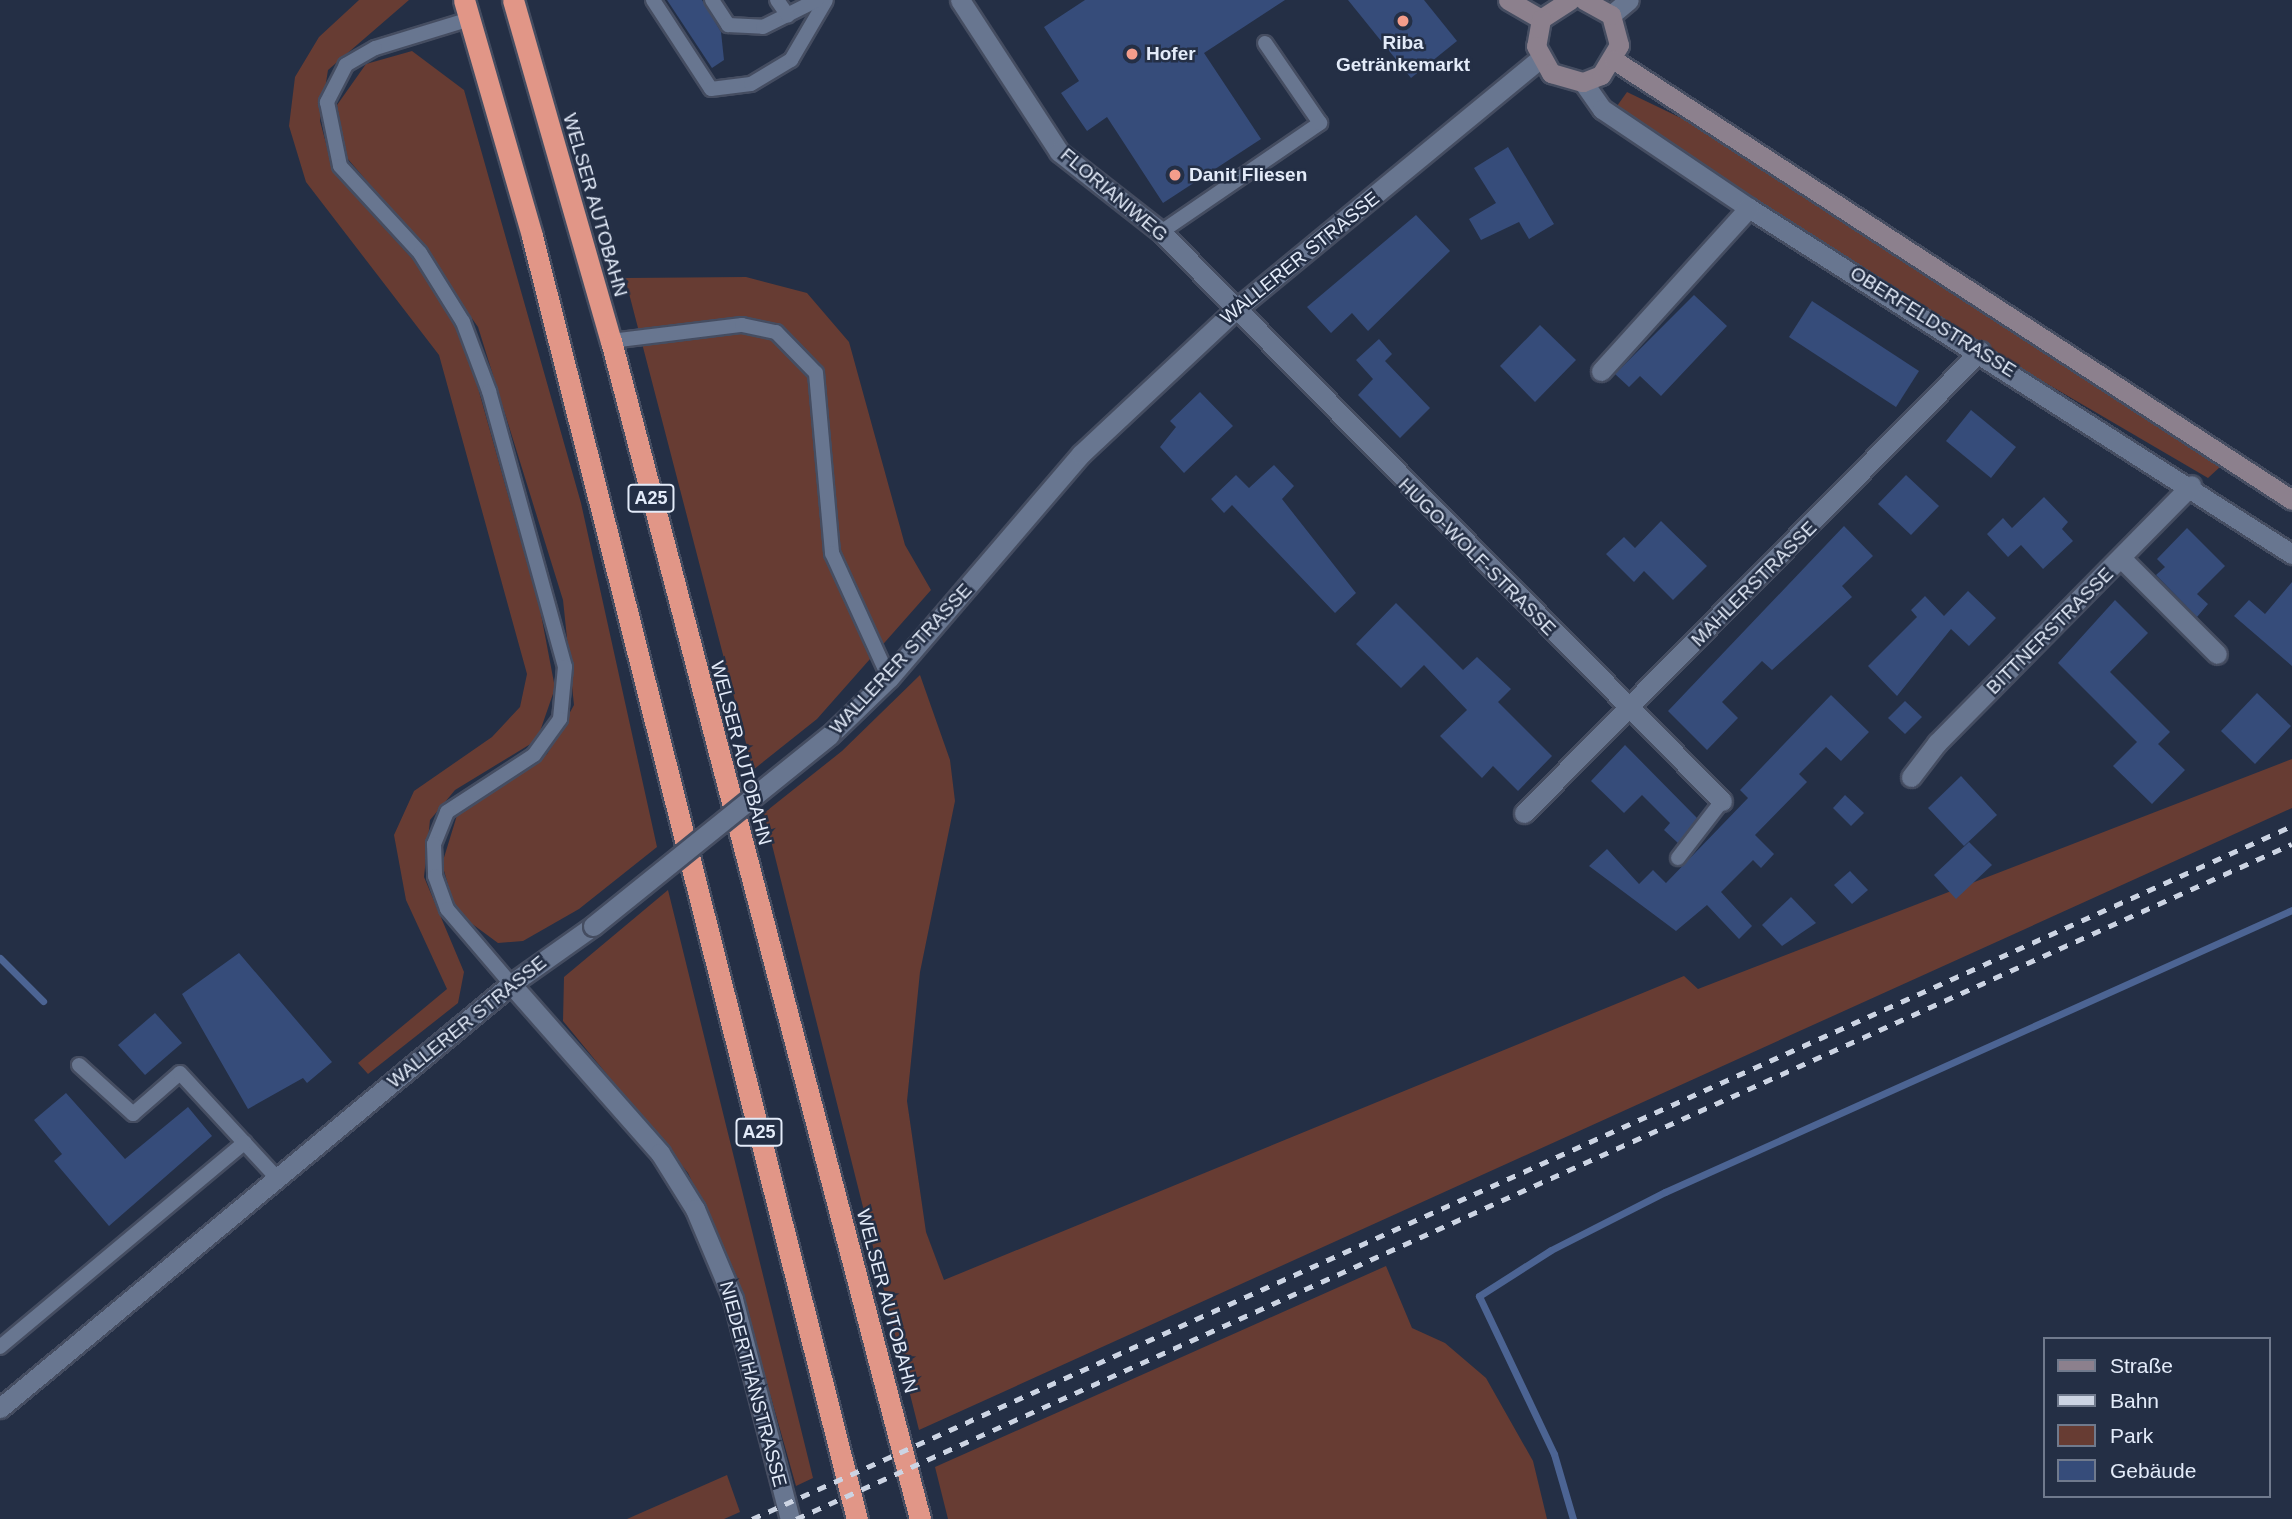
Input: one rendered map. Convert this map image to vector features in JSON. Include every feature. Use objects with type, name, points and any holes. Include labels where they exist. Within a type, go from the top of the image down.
[{"type":"highway","name":"WELSER AUTOBAHN","points":[[513,0],[611,341],[920,1519]]},
{"type":"highway","name":"A25","points":[[467,10],[532,236],[857,1519]]},
{"type":"main road","points":[[1508,0],[1542,19]]},
{"type":"main road","points":[[1542,19],[1570,0]]},
{"type":"main road","points":[[1542,19],[1540,60],[1551,73],[1583,82],[1614,60],[1618,29],[1611,15],[1584,0]]},
{"type":"main road","points":[[1614,60],[2292,500]]},
{"type":"street","name":"FLORIANIWEG","points":[[960,0],[1059,152],[1161,232],[1234,310]]},
{"type":"street","points":[[1611,15],[1629,0]]},
{"type":"street","name":"WALLERER STRASSE","points":[[0,1408],[510,984],[593,926],[830,735],[889,678],[1081,454],[1234,310],[1540,60]]},
{"type":"street","name":"OBERFELDSTRASSE","points":[[1583,82],[1602,109],[1749,208],[2191,485],[2292,554]]},
{"type":"street","points":[[1601,371],[1749,208]]},
{"type":"street","name":"HUGO-WOLF-STRASSE","points":[[1234,310],[1722,802]]},
{"type":"street","name":"MAHLERSTRASSE","points":[[1524,813],[1629,710],[1980,351]]},
{"type":"street","name":"BITTNERSTRASSE","points":[[1911,777],[1937,743],[2122,559],[2191,485]]},
{"type":"street","points":[[2122,559],[2217,654]]},
{"type":"street","name":"NIEDERTHANSTRASSE","points":[[510,984],[660,1153],[695,1209],[733,1298],[790,1519]]},
{"type":"lane","points":[[653,0],[711,89],[751,84],[791,60],[827,0]]},
{"type":"lane","points":[[712,0],[728,25],[763,27],[817,0]]},
{"type":"lane","points":[[777,0],[788,16]]},
{"type":"lane","points":[[467,10],[375,48],[346,65],[327,102],[340,166],[419,253],[463,322],[489,391],[565,667],[560,719],[534,755],[447,812],[435,844],[435,876],[447,909],[510,984]]},
{"type":"lane","points":[[1161,232],[1320,123],[1265,44]]},
{"type":"lane","points":[[611,341],[742,325],[776,332],[816,373],[832,553],[889,678]]},
{"type":"lane","points":[[1678,858],[1722,802]]},
{"type":"lane","points":[[79,1065],[133,1114],[180,1073],[277,1178]]},
{"type":"lane","points":[[0,1347],[245,1142]]},
{"type":"green space","points":[[359,0],[409,0],[328,70],[320,121],[334,173],[418,265],[464,338],[540,609],[555,688],[537,740],[455,790],[430,820],[424,877],[464,972],[458,1003],[368,1074],[358,1063],[447,989],[406,900],[394,835],[414,791],[492,737],[520,707],[527,674],[439,355],[306,182],[289,126],[295,77],[319,37]]},
{"type":"green space","points":[[412,51],[464,90],[581,503],[657,847],[579,909],[523,941],[498,943],[456,912],[442,864],[458,812],[547,754],[574,705],[563,600],[478,327],[414,236],[347,158],[337,105],[366,64]]},
{"type":"green space","points":[[1627,92],[1683,119],[2221,466],[2208,478],[1887,290],[1617,106]]},
{"type":"green space","points":[[746,277],[807,293],[849,342],[905,545],[931,590],[817,719],[753,770],[625,278]]},
{"type":"green space","points":[[920,675],[950,760],[955,801],[920,972],[907,1101],[926,1232],[944,1280],[1684,976],[1698,989],[2292,759],[2292,808],[919,1430],[764,813],[842,751]]},
{"type":"green space","points":[[668,890],[813,1478],[796,1486],[737,1277],[688,1173],[563,1021],[564,977]]},
{"type":"green space","points":[[1386,1266],[1412,1328],[1445,1343],[1486,1378],[1533,1461],[1547,1519],[948,1519],[935,1467]]},
{"type":"green space","points":[[727,1475],[740,1512],[724,1519],[627,1519]]},
{"type":"building","points":[[667,0],[702,0],[721,32],[724,60],[712,68]]},
{"type":"building","points":[[1085,0],[1285,0],[1204,53],[1261,139],[1163,203],[1107,117],[1087,131],[1061,93],[1079,81],[1044,27]]},
{"type":"building","name":"Riba Getränkemarkt","points":[[1348,0],[1424,0],[1457,41],[1411,78]]},
{"type":"building","points":[[1508,147],[1554,224],[1529,239],[1519,222],[1481,240],[1469,219],[1496,203],[1474,168]]},
{"type":"building","points":[[1416,215],[1450,251],[1368,331],[1352,313],[1331,333],[1307,307]]},
{"type":"building","points":[[1694,295],[1727,326],[1661,396],[1640,376],[1629,387],[1615,374]]},
{"type":"building","points":[[1812,301],[1919,371],[1896,407],[1789,337]]},
{"type":"building","points":[[1540,325],[1576,360],[1535,402],[1500,366]]},
{"type":"building","points":[[1379,339],[1392,354],[1385,361],[1430,408],[1400,438],[1358,395],[1373,379],[1356,360]]},
{"type":"building","points":[[1200,392],[1233,426],[1184,473],[1160,447],[1176,427],[1170,421]]},
{"type":"building","points":[[1971,410],[2016,447],[1991,478],[1946,441]]},
{"type":"building","points":[[1274,465],[1294,486],[1282,499],[1356,593],[1335,613],[1232,505],[1224,513],[1211,499],[1236,475],[1249,488]]},
{"type":"building","points":[[1906,475],[1939,506],[1911,535],[1878,504]]},
{"type":"building","points":[[2044,497],[2068,522],[2062,529],[2073,541],[2043,569],[2021,545],[2008,557],[1987,534],[2003,518],[2012,528]]},
{"type":"building","points":[[1661,521],[1707,566],[1673,600],[1644,571],[1634,582],[1606,554],[1624,537],[1635,548]]},
{"type":"building","points":[[1844,526],[1873,556],[1842,586],[1852,597],[1772,670],[1762,661],[1722,702],[1738,718],[1707,750],[1668,711]]},
{"type":"building","points":[[2187,528],[2225,566],[2197,594],[2208,604],[2197,617],[2156,575],[2165,567],[2157,559]]},
{"type":"building","points":[[2292,582],[2292,666],[2234,616],[2249,600],[2265,614]]},
{"type":"building","points":[[1968,591],[1996,618],[1969,646],[1951,629],[1897,696],[1868,666],[1917,617],[1911,610],[1925,596],[1944,616]]},
{"type":"building","points":[[2115,600],[2148,633],[2110,672],[2170,732],[2158,744],[2185,770],[2152,804],[2113,766],[2137,742],[2058,663]]},
{"type":"building","points":[[1396,603],[1463,670],[1477,657],[1511,689],[1498,702],[1552,756],[1518,791],[1493,766],[1482,778],[1440,736],[1467,710],[1424,665],[1401,688],[1356,644]]},
{"type":"building","points":[[2257,693],[2291,726],[2255,764],[2221,731]]},
{"type":"building","points":[[1831,695],[1869,732],[1841,761],[1826,747],[1799,774],[1807,782],[1755,835],[1774,854],[1761,868],[1753,860],[1721,892],[1752,926],[1739,939],[1707,905],[1676,931],[1589,866],[1607,849],[1639,884],[1653,870],[1666,883],[1748,798],[1740,790]]},
{"type":"building","points":[[1905,701],[1922,717],[1905,734],[1888,718]]},
{"type":"building","points":[[1625,745],[1697,818],[1678,843],[1664,830],[1670,823],[1642,795],[1624,813],[1591,781]]},
{"type":"building","points":[[1961,776],[1997,815],[1964,846],[1928,808]]},
{"type":"building","points":[[1845,795],[1864,813],[1851,826],[1833,808]]},
{"type":"building","points":[[1969,842],[1992,865],[1956,899],[1934,875]]},
{"type":"building","points":[[1850,871],[1868,890],[1852,904],[1834,885]]},
{"type":"building","points":[[1791,897],[1816,923],[1782,946],[1762,925]]},
{"type":"building","points":[[239,953],[332,1062],[307,1083],[303,1078],[248,1109],[182,994]]},
{"type":"building","points":[[155,1013],[182,1043],[145,1075],[118,1045]]},
{"type":"building","points":[[66,1093],[125,1159],[188,1107],[212,1136],[109,1226],[54,1161],[62,1154],[34,1120]]},
{"type":"waterway","points":[[1573,1519],[1554,1454],[1479,1296],[1551,1250],[1665,1192],[2292,910]]},
{"type":"waterway","points":[[0,958],[43,1001]]},
{"type":"railway","points":[[752,1519],[2292,826]]},
{"type":"railway","points":[[796,1519],[2292,844]]},
{"type":"place","name":"Riba Getränkemarkt","points":[[1403,21]]},
{"type":"place","name":"Hofer","points":[[1132,54]]},
{"type":"place","name":"Danit Fliesen","points":[[1175,175]]}]
